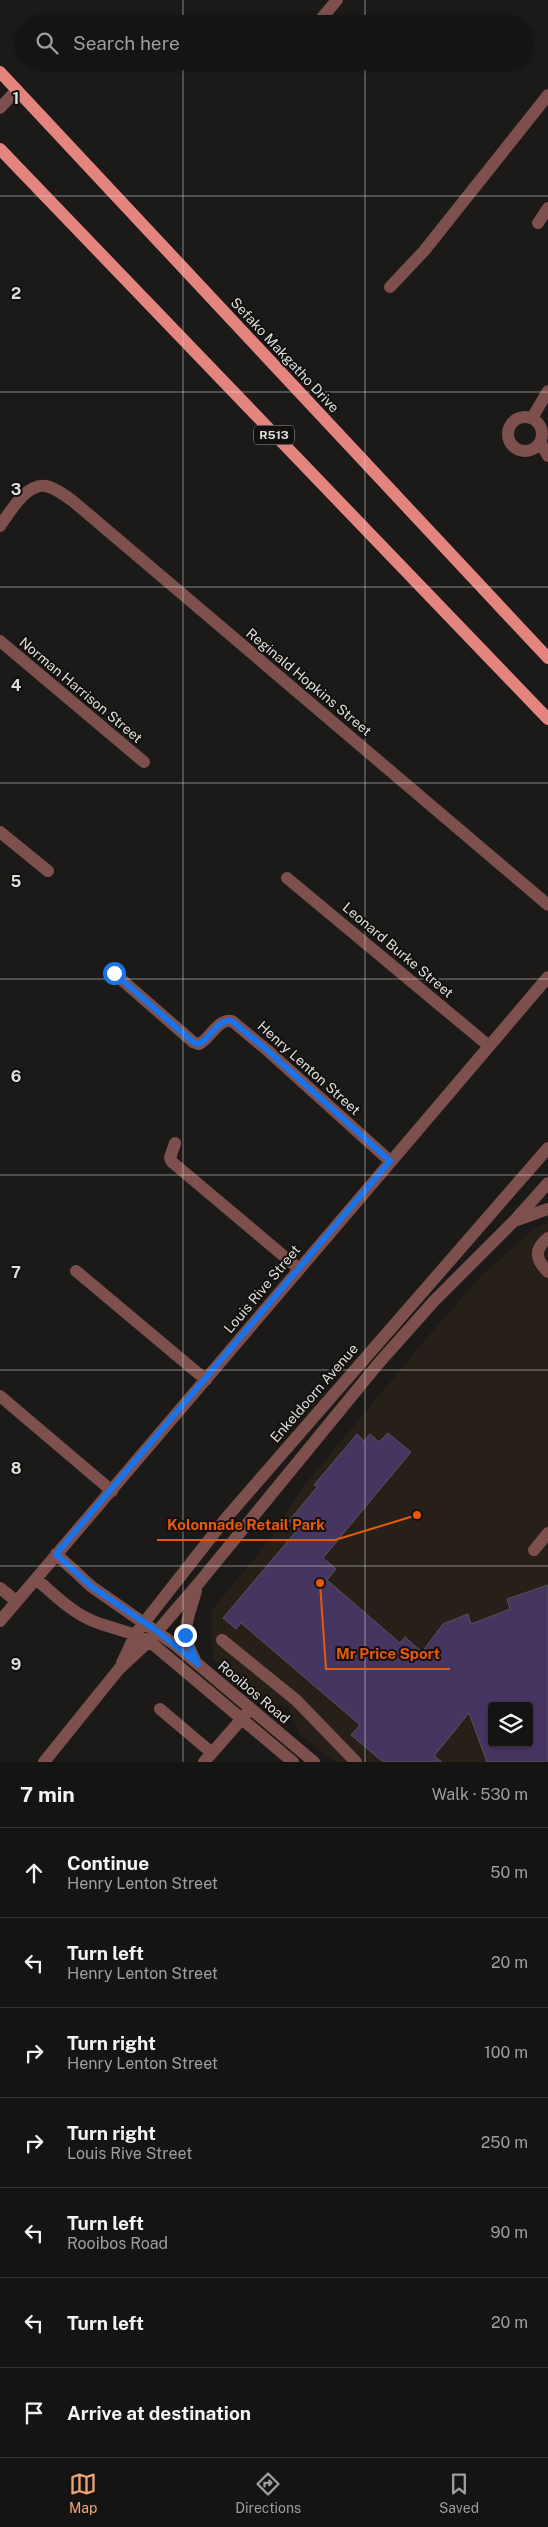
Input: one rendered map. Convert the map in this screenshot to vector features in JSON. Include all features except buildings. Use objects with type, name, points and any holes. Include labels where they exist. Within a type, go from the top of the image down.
[{"type":"main road","name":"Sefako Makgatho Drive","points":[[0,72],[548,658]]},
{"type":"main road","name":"R513","points":[[0,149],[548,720]]},
{"type":"street","points":[[325,15],[337,0]]},
{"type":"street","points":[[0,108],[17,90]]},
{"type":"street","points":[[390,287],[424,251],[548,95]]},
{"type":"street","points":[[538,223],[548,208]]},
{"type":"street","points":[[532,418],[548,391]]},
{"type":"street","points":[[521,417],[532,418],[542,431],[540,442],[536,447],[525,451],[514,448],[507,433],[511,422],[521,417]]},
{"type":"street","points":[[540,442],[548,456]]},
{"type":"street","name":"Reginald Hopkins Street","points":[[0,526],[18,502],[38,487],[46,486],[74,502],[548,905]]},
{"type":"street","name":"Norman Harrison Street","points":[[0,641],[144,762]]},
{"type":"street","points":[[0,832],[48,871]]},
{"type":"street","name":"Leonard Burke Street","points":[[287,878],[489,1046]]},
{"type":"street","name":"Henry Lenton Street","points":[[114,973],[193,1042],[199,1044],[204,1042],[222,1023],[227,1020],[232,1021],[267,1050],[390,1161]]},
{"type":"street","name":"Louis Rive Street","points":[[0,1621],[206,1380],[298,1268],[548,977]]},
{"type":"street","points":[[176,1143],[171,1153],[172,1162],[298,1268]]},
{"type":"street","name":"Enkeldoorn Avenue","points":[[119,1669],[136,1633],[227,1516],[547,1151]]},
{"type":"street","points":[[532,1167],[548,1182]]},
{"type":"street","name":"Enkeldoorn Avenue","points":[[44,1762],[119,1669],[153,1636],[198,1584],[378,1364],[434,1301],[515,1220],[548,1182]]},
{"type":"street","points":[[515,1220],[548,1209]]},
{"type":"street","points":[[548,1238],[536,1256],[539,1263],[548,1272]]},
{"type":"street","points":[[76,1271],[206,1380]]},
{"type":"street","points":[[0,1396],[112,1490]]},
{"type":"street","points":[[534,1550],[548,1533]]},
{"type":"street","name":"Rooibos Road","points":[[56,1554],[92,1587],[144,1622],[153,1636],[246,1714],[312,1761]]},
{"type":"street","name":"Rooibos Road","points":[[36,1579],[72,1608],[93,1621],[153,1636],[198,1664],[293,1762]]},
{"type":"street","points":[[198,1584],[185,1628],[186,1640],[198,1664]]},
{"type":"street","points":[[0,1588],[16,1601]]},
{"type":"street","points":[[222,1640],[296,1700],[356,1762]]},
{"type":"street","points":[[160,1710],[208,1758],[246,1714]]},
{"type":"shaded area","points":[[548,1222],[548,1762],[336,1762],[300,1735],[288,1706],[266,1702],[213,1659],[211,1611],[268,1542],[303,1487],[481,1276],[534,1229]]},
{"type":"place","name":"Kolonnade Retail Park","points":[[417,1515]]},
{"type":"place","name":"Mr Price Sport","points":[[320,1583]]},
{"type":"route","points":[[114,973],[193,1042],[199,1044],[204,1042],[222,1023],[227,1020],[232,1021],[267,1050],[390,1161],[298,1268],[206,1380],[56,1554],[92,1587],[157,1631],[198,1664],[188,1646],[185,1635]]}]
